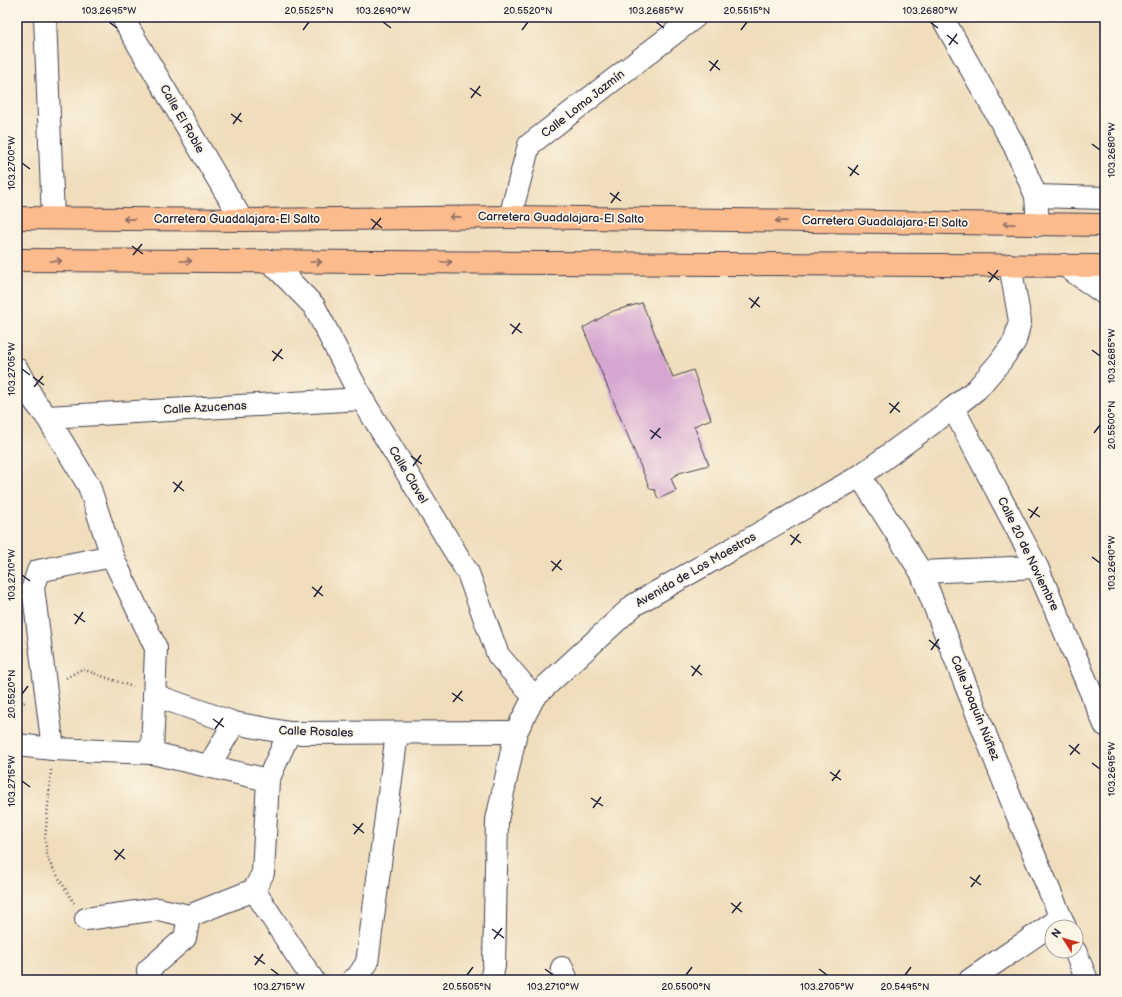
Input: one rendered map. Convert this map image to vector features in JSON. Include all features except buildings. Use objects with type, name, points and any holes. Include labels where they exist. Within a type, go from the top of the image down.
[{"type":"main road","name":"Carretera Guadalajara-El Salto","points":[[17,218],[242,220],[510,217],[1105,225]]},
{"type":"main road","points":[[17,260],[1105,266]]},
{"type":"street","points":[[45,17],[53,218]]},
{"type":"street","name":"Calle El Roble","points":[[122,17],[242,220]]},
{"type":"street","name":"Calle Loma Jazmín","points":[[510,217],[529,145],[695,17]]},
{"type":"street","points":[[942,17],[1014,145],[1036,196],[1038,225]]},
{"type":"street","points":[[1036,196],[1105,198]]},
{"type":"street","name":"Calle Clavel","points":[[270,262],[314,306],[362,399],[468,573],[498,655],[534,697]]},
{"type":"street","name":"Avenida de Los Maestros","points":[[491,980],[494,966],[497,820],[516,732],[534,697],[634,605],[860,476],[977,389],[1000,362],[1015,341],[1020,321],[1010,265]]},
{"type":"street","points":[[1064,266],[1105,294]]},
{"type":"street","points":[[17,369],[33,407],[89,486],[112,556],[156,648],[152,753]]},
{"type":"street","name":"Calle Azucenas","points":[[33,407],[362,399]]},
{"type":"street","name":"Calle 20 de Noviembre","points":[[953,408],[1037,567],[1105,725]]},
{"type":"street","name":"Calle Joaquín Núñez","points":[[860,476],[921,572],[1018,817],[1061,919]]},
{"type":"street","points":[[53,749],[33,587],[38,571],[112,556]]},
{"type":"street","points":[[921,572],[1037,567]]},
{"type":"street","name":"Calle Rosales","points":[[154,695],[234,723],[289,733],[516,732]]},
{"type":"street","points":[[209,766],[234,723]]},
{"type":"street","points":[[86,919],[158,909],[189,916],[254,890],[263,873],[268,780],[289,733]]},
{"type":"street","points":[[353,980],[356,979],[367,963],[397,733]]},
{"type":"street","points":[[17,745],[53,749],[152,753],[268,780]]},
{"type":"street","points":[[254,890],[313,980]]},
{"type":"street","points":[[148,970],[185,938],[189,916]]},
{"type":"street","points":[[970,980],[1044,935]]},
{"type":"street","points":[[1077,959],[1086,980]]},
{"type":"path","points":[[17,707],[46,688],[82,669],[154,695]]},
{"type":"path","points":[[53,749],[45,840],[48,860],[79,911],[86,919]]}]
